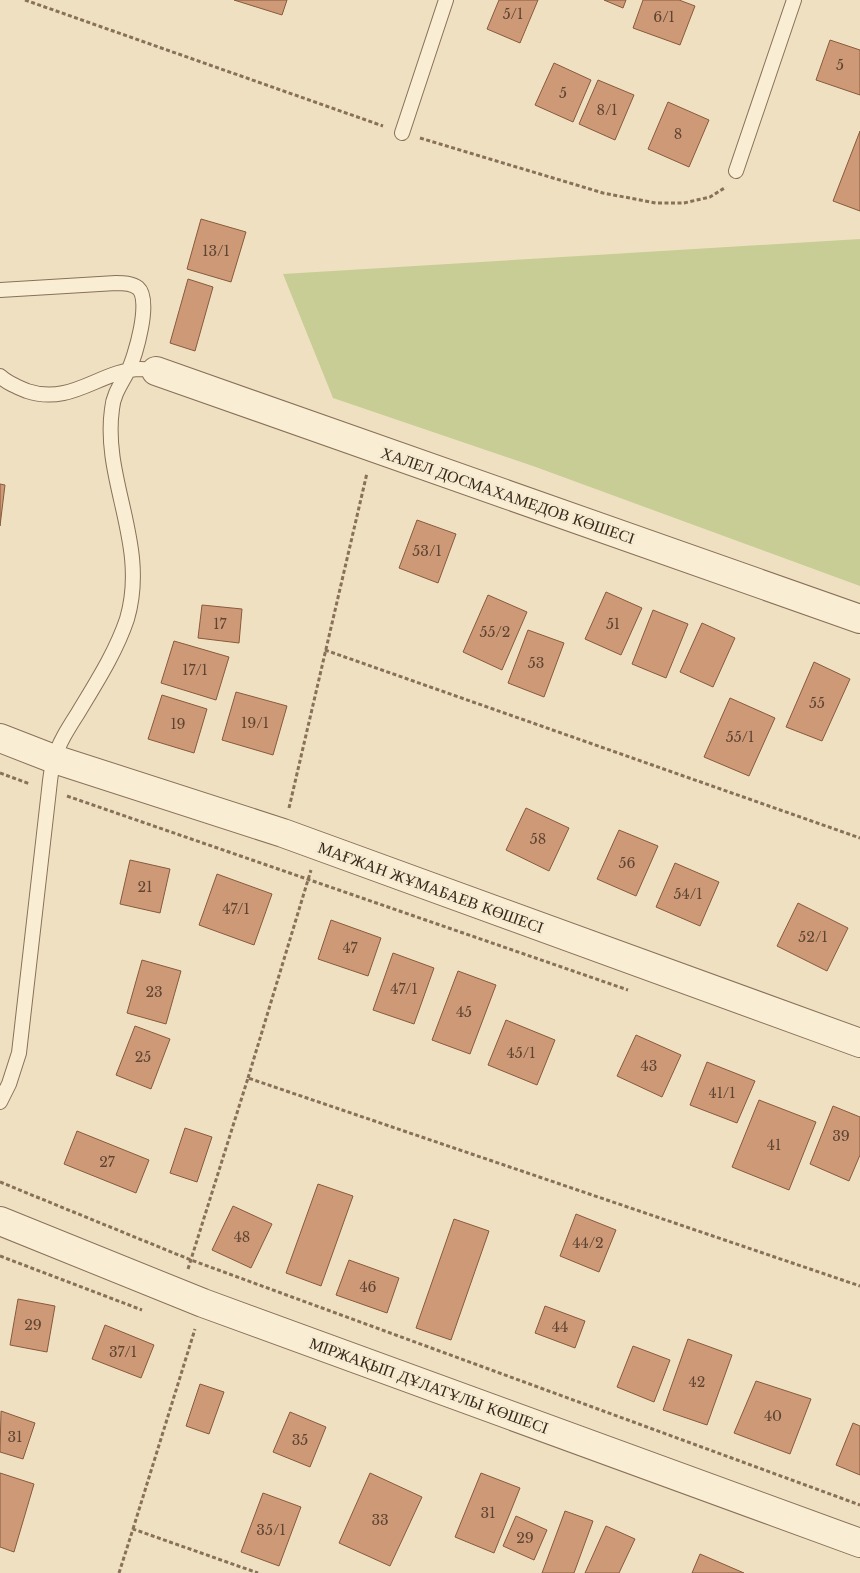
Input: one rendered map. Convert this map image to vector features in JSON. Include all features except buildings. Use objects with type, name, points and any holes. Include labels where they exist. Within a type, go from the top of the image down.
[{"type":"street","name":"ХАЛЕЛ ДОСМАХАМЕДОВ КӨШЕСІ","points":[[156,371],[860,620]]},
{"type":"street","name":"МАҒЖАН ЖҰМАБАЕВ КӨШЕСІ","points":[[0,738],[54,759],[283,833],[860,1043]]},
{"type":"street","name":"МІРЖАҚЫП ДҰЛАТҰЛЫ КӨШЕСІ","points":[[0,1221],[191,1298],[860,1544]]},
{"type":"lane","points":[[402,133],[446,0]]},
{"type":"lane","points":[[736,172],[794,0]]},
{"type":"lane","points":[[0,290],[116,283],[130,284],[138,288],[143,295],[142,319],[134,353],[128,371],[113,401],[109,428],[114,463],[131,544],[133,584],[127,618],[113,650],[54,759],[19,1053],[0,1102]]},
{"type":"lane","points":[[0,376],[15,386],[34,393],[51,394],[66,393],[128,371],[142,369],[156,371]]},
{"type":"path","points":[[25,0],[402,133],[603,193],[656,203],[684,203],[710,197],[727,186],[736,172]]},
{"type":"path","points":[[283,833],[374,448]]},
{"type":"path","points":[[325,650],[860,838]]},
{"type":"path","points":[[0,773],[636,992]]},
{"type":"path","points":[[119,1573],[133,1529],[191,1298],[191,1260],[318,846]]},
{"type":"path","points":[[248,1078],[860,1286]]},
{"type":"path","points":[[0,1182],[191,1260],[860,1505]]},
{"type":"path","points":[[133,1529],[258,1573]]},
{"type":"green space","points":[[860,239],[860,586],[533,466],[333,398],[283,274]]}]
